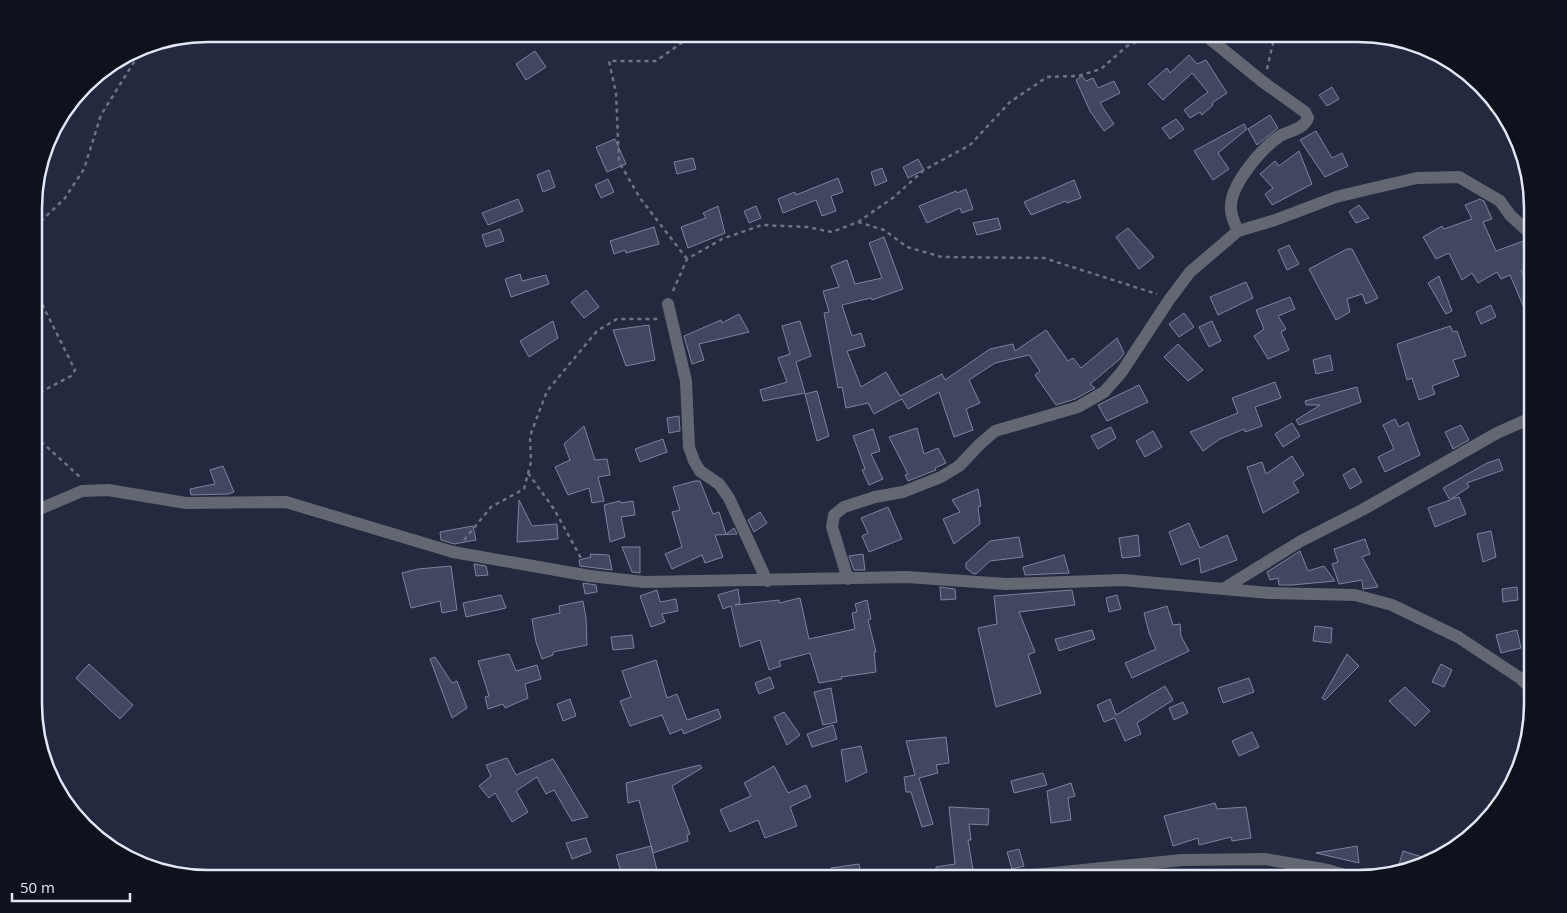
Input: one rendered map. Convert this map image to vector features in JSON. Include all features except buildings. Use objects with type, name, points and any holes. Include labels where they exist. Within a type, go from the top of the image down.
[{"type":"street","points":[[1214,42],[1263,82],[1305,112],[1308,118],[1307,122],[1279,137],[1255,159],[1237,187],[1231,203],[1232,216],[1238,231]]},
{"type":"street","points":[[848,579],[832,526],[834,515],[844,507],[875,497],[903,492],[941,477],[959,466],[996,431],[1078,407],[1104,392],[1121,373],[1169,300],[1190,272],[1238,231],[1355,192],[1417,178],[1459,177],[1500,201],[1510,215],[1524,228]]},
{"type":"street","points":[[668,304],[686,381],[689,447],[694,462],[700,471],[719,484],[729,498],[767,581]]},
{"type":"street","points":[[1223,589],[1301,541],[1362,510],[1497,433],[1524,421]]},
{"type":"street","points":[[42,508],[82,490],[108,490],[186,503],[286,502],[453,552],[590,576],[644,582],[907,577],[1006,584],[1123,580],[1269,593],[1355,595],[1392,605],[1458,637],[1524,682]]},
{"type":"street","points":[[1084,870],[1182,860],[1265,859],[1328,870]]},
{"type":"path","points":[[683,42],[656,61],[609,61],[616,93],[619,162],[640,198],[687,259]]},
{"type":"path","points":[[453,552],[491,506],[524,489],[531,462],[530,436],[547,391],[597,331],[617,318],[660,319],[687,259],[722,239],[762,225],[807,227],[832,232],[858,222],[894,197],[924,170],[970,145],[1010,102],[1047,77],[1078,76],[1101,69],[1128,46],[1136,42]]},
{"type":"path","points":[[1263,82],[1274,42]]},
{"type":"path","points":[[42,220],[65,198],[84,169],[101,115],[135,60]]},
{"type":"path","points":[[858,222],[884,230],[908,247],[942,257],[1044,258],[1104,276],[1125,285],[1148,289],[1169,300]]},
{"type":"path","points":[[42,304],[75,370],[72,376],[42,391]]},
{"type":"path","points":[[42,442],[97,490]]},
{"type":"path","points":[[528,473],[554,508],[590,576]]}]
